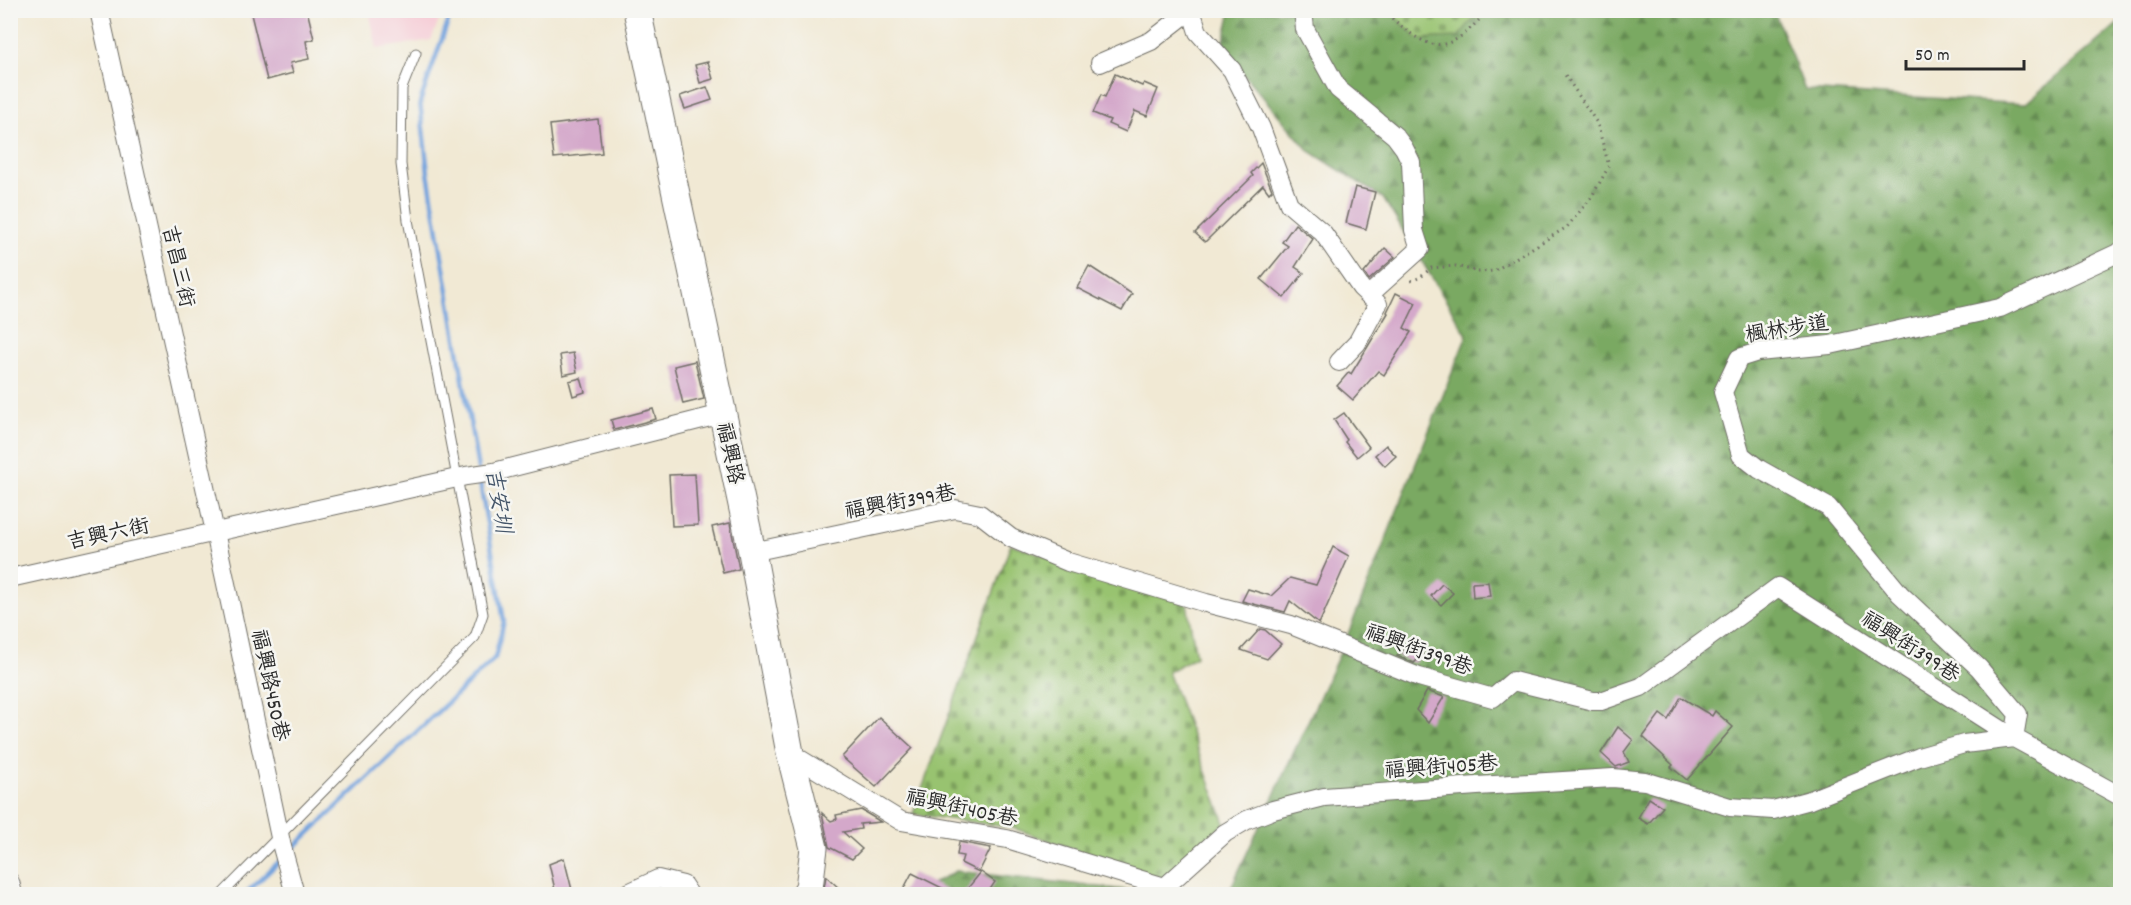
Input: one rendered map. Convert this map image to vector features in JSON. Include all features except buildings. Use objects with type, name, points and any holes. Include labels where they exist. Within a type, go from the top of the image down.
[{"type":"street","name":"吉昌三街","points":[[99,10],[215,532]]},
{"type":"street","name":"福興路","points":[[637,10],[752,552],[790,753],[814,848],[802,892]]},
{"type":"street","points":[[1100,63],[1151,41],[1191,10],[1198,32],[1232,70],[1256,118],[1289,204],[1323,233],[1361,288],[1378,304],[1357,343],[1339,362]]},
{"type":"street","points":[[1303,10],[1305,29],[1338,89],[1395,136],[1411,162],[1414,230],[1420,249],[1369,295]]},
{"type":"street","name":"楓林步道","points":[[2014,738],[2018,714],[1979,668],[1900,594],[1828,507],[1759,469],[1742,455],[1731,426],[1723,392],[1739,358],[1758,352],[1830,345],[2000,308],[2121,252]]},
{"type":"street","name":"吉興六街","points":[[10,578],[462,477],[494,472],[722,414]]},
{"type":"street","name":"福興街399巷","points":[[752,552],[955,509],[969,511],[980,514],[1011,538],[1068,562],[1206,603],[1292,625],[1419,677],[1493,698],[1513,681],[1593,701],[1601,701],[1641,687],[1778,587],[2014,738]]},
{"type":"street","name":"福興路450巷","points":[[215,532],[281,840],[295,894]]},
{"type":"street","points":[[2014,738],[2121,796]]},
{"type":"street","name":"福興街405巷","points":[[790,753],[901,821],[1008,839],[1165,887],[1226,833],[1247,820],[1273,810],[1324,797],[1613,778],[1645,781],[1730,807],[1773,810],[1810,800],[1919,757],[1964,744],[2014,738]]},
{"type":"street","points":[[626,894],[658,879],[683,885],[689,894]]},
{"type":"street","points":[[10,882],[13,894]]},
{"type":"lane","points":[[222,894],[281,840],[475,637],[483,614],[462,477],[408,220],[401,164],[402,88],[416,53]]},
{"type":"path","points":[[1383,10],[1409,34],[1425,43],[1450,44],[1470,32],[1488,10]]},
{"type":"path","points":[[1388,278],[1414,281],[1431,268],[1456,266],[1479,272],[1494,271],[1568,227],[1591,198],[1609,166],[1597,123],[1563,72]]},
{"type":"shaded area","points":[[369,10],[443,11],[431,40],[377,49]]},
{"type":"green space","points":[[1231,11],[1774,11],[1805,90],[2025,104],[2120,22],[2120,894],[1228,894],[1344,644],[1467,335],[1383,198],[1308,150],[1222,49]]},
{"type":"green space","points":[[1389,11],[1480,11],[1458,37],[1418,39]]},
{"type":"green space","points":[[1011,544],[1187,604],[1196,656],[1168,672],[1225,823],[1163,878],[1155,878],[1013,828],[913,814]]},
{"type":"green space","points":[[956,871],[1162,894],[913,894]]},
{"type":"waterway","name":"吉安圳","points":[[452,10],[420,102],[428,173],[478,469]]},
{"type":"waterway","name":"吉安圳","points":[[288,853],[495,658],[504,621],[479,477]]},
{"type":"waterway","name":"吉安圳","points":[[245,894],[280,861]]}]
